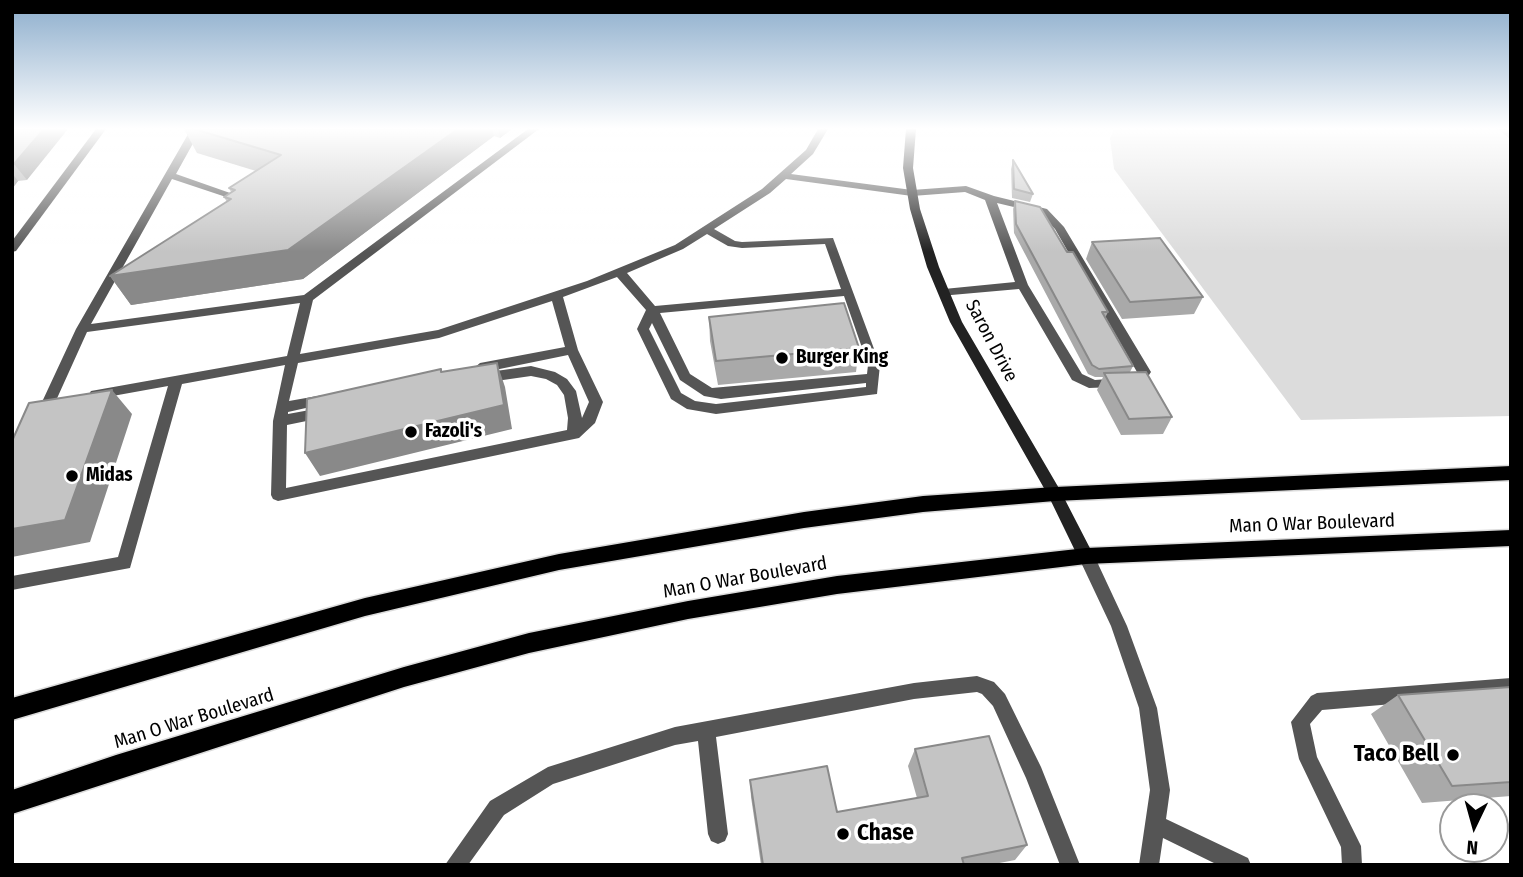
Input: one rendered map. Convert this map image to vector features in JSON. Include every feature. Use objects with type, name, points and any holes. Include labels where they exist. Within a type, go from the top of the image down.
[{"type":"main road","points":[[12,709],[365,607],[559,562],[804,520],[923,504],[1055,494],[1511,473]]},
{"type":"main road","name":"Man O War Boulevard","points":[[12,802],[116,766],[404,677],[529,643],[688,610],[837,585],[1086,556],[1511,538]]},
{"type":"street","points":[[12,250],[71,170]]},
{"type":"street","points":[[51,404],[82,329],[173,170]]},
{"type":"street","points":[[82,329],[307,298],[479,170]]},
{"type":"street","points":[[88,395],[439,334],[557,296],[620,273],[679,247],[708,230],[792,170]]},
{"type":"street","name":"Saron Drive","points":[[908,170],[918,220],[956,322],[1055,494],[1086,556]]},
{"type":"street","points":[[170,175],[253,202],[242,210]]},
{"type":"street","points":[[786,176],[912,193],[966,189],[1043,211],[1059,227],[1144,372],[1138,381],[1094,385],[1077,377],[1022,285],[990,198]]},
{"type":"street","points":[[652,310],[643,329],[676,396],[692,406],[716,409],[872,391],[874,366],[829,240],[742,245],[732,244],[708,230]]},
{"type":"street","points":[[620,273],[652,310],[685,377],[709,393],[722,394],[874,378]]},
{"type":"street","points":[[944,293],[1022,285]]},
{"type":"street","points":[[96,305],[118,290]]},
{"type":"street","points":[[652,310],[848,292]]},
{"type":"street","points":[[307,298],[280,415],[278,495],[574,434],[590,419],[596,401],[572,350],[557,296]]},
{"type":"street","points":[[572,350],[465,377],[531,371],[550,374],[562,382],[571,394],[575,418],[574,434]]},
{"type":"street","points":[[12,583],[124,563],[177,379]]},
{"type":"street","points":[[280,415],[334,398]]},
{"type":"street","points":[[280,415],[346,407]]},
{"type":"street","points":[[1086,556],[1119,626],[1148,708],[1160,790],[1149,865]]},
{"type":"street","points":[[455,865],[497,808],[548,776],[675,736],[914,691],[977,684],[988,688],[999,700],[1034,774],[1070,865]]},
{"type":"street","points":[[1352,865],[1351,846],[1308,759],[1300,722],[1317,702],[1511,686]]},
{"type":"street","points":[[706,730],[718,834]]},
{"type":"street","points":[[1155,824],[1241,865]]},
{"type":"shaded area","points":[[1115,170],[1511,170],[1511,416],[1301,420]]},
{"type":"building","points":[[257,170],[400,170],[288,250],[110,276],[231,199],[224,197],[235,190],[229,188]]},
{"type":"building","points":[[1013,170],[1019,170],[1033,194],[1014,189]]},
{"type":"building","points":[[1015,201],[1040,207],[1067,252],[1073,252],[1108,312],[1102,312],[1133,366],[1099,369],[1092,365],[1016,224]]},
{"type":"building","points":[[1160,238],[1203,297],[1130,302],[1092,242]]},
{"type":"building","points":[[844,303],[859,348],[716,361],[709,317]]},
{"type":"building","points":[[497,363],[504,405],[305,453],[307,399],[441,369],[441,372]]},
{"type":"building","points":[[1146,372],[1172,417],[1129,419],[1104,373]]},
{"type":"building","points":[[112,390],[65,520],[12,529],[12,441],[29,403]]},
{"type":"building","points":[[1511,687],[1511,782],[1452,786],[1398,695]]},
{"type":"building","points":[[989,736],[1027,845],[962,858],[964,865],[763,865],[750,780],[827,766],[837,812],[928,796],[915,749]]},
{"type":"place","name":"Burger King","points":[[782,358]]},
{"type":"place","name":"Fazoli's","points":[[411,432]]},
{"type":"place","name":"Midas","points":[[72,476]]},
{"type":"place","name":"Taco Bell","points":[[1453,755]]},
{"type":"place","name":"Chase","points":[[843,834]]}]
